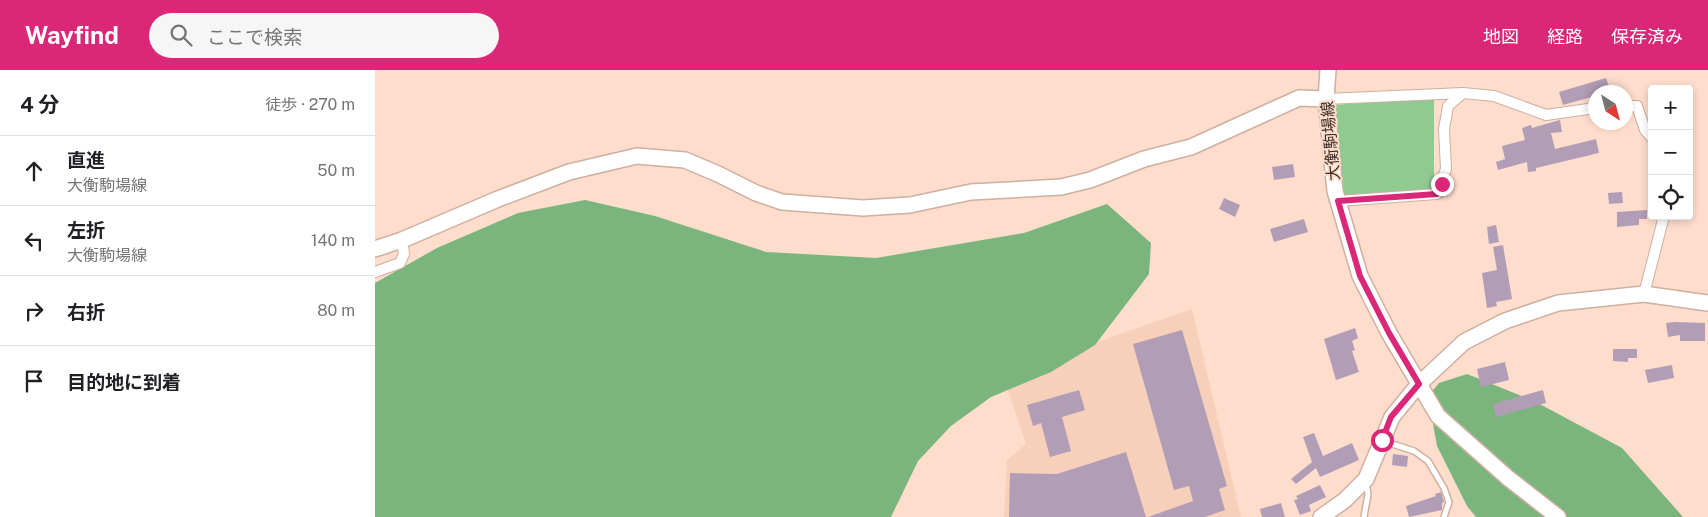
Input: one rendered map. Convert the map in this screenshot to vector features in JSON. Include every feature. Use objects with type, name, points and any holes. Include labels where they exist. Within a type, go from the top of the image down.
[{"type":"street","name":"大衡駒場線","points":[[1328,70],[1326,99],[1338,201],[1360,276],[1389,333],[1438,416],[1508,478],[1558,517]]},
{"type":"street","points":[[1338,201],[1437,194],[1447,169],[1444,130],[1448,106],[1463,93]]},
{"type":"street","points":[[375,249],[402,240],[498,199],[569,172],[637,156],[673,158],[697,164],[756,194],[782,202],[863,208],[910,205],[971,192],[1061,187],[1090,180],[1144,159],[1191,147],[1299,98],[1326,99],[1463,93],[1494,96],[1546,115],[1588,109]]},
{"type":"street","points":[[1633,106],[1637,106],[1645,130],[1648,133]]},
{"type":"street","points":[[1644,294],[1663,220]]},
{"type":"street","points":[[375,272],[400,263],[405,254],[402,240]]},
{"type":"street","points":[[1321,517],[1345,500],[1366,479],[1391,417],[1419,384],[1464,342],[1505,321],[1557,303],[1644,294],[1708,303]]},
{"type":"lane","points":[[1382,440],[1414,451],[1428,461],[1445,488],[1449,502],[1444,517]]},
{"type":"lane","points":[[1364,517],[1367,494],[1366,479]]},
{"type":"shaded area","points":[[1192,309],[1241,517],[1004,517],[1007,460],[1026,444],[1003,375]]},
{"type":"green space","points":[[1434,98],[1434,190],[1343,196],[1333,105]]},
{"type":"green space","points":[[585,200],[655,216],[766,252],[876,258],[1024,233],[1107,204],[1151,243],[1149,274],[1095,345],[1051,372],[991,397],[951,426],[918,461],[891,517],[375,517],[375,283],[437,248],[518,213]]},
{"type":"green space","points":[[1467,374],[1534,401],[1622,448],[1683,517],[1476,517],[1467,506],[1437,446],[1428,396],[1439,383]]},
{"type":"building","points":[[1606,78],[1608,85],[1588,85],[1588,98],[1563,105],[1559,92]]},
{"type":"building","points":[[1560,120],[1562,132],[1551,133],[1555,149],[1596,139],[1599,153],[1536,168],[1536,171],[1528,172],[1527,162],[1498,170],[1496,162],[1505,159],[1502,146],[1525,140],[1522,128],[1531,125],[1532,128]]},
{"type":"building","points":[[1293,164],[1295,177],[1274,180],[1272,167]]},
{"type":"building","points":[[1622,192],[1623,203],[1609,204],[1608,193]]},
{"type":"building","points":[[1224,198],[1240,205],[1235,217],[1219,209]]},
{"type":"building","points":[[1647,210],[1647,219],[1639,219],[1639,225],[1617,227],[1617,212]]},
{"type":"building","points":[[1304,219],[1308,232],[1274,242],[1270,229]]},
{"type":"building","points":[[1496,225],[1499,242],[1489,244],[1487,227]]},
{"type":"building","points":[[1503,245],[1512,299],[1496,302],[1497,306],[1487,308],[1482,273],[1497,270],[1493,247]]},
{"type":"building","points":[[1666,323],[1705,323],[1705,341],[1680,341],[1680,335],[1668,337]]},
{"type":"building","points":[[1355,328],[1358,338],[1352,341],[1355,350],[1352,351],[1359,372],[1336,380],[1324,339]]},
{"type":"building","points":[[1182,330],[1227,486],[1219,489],[1225,510],[1205,517],[1148,517],[1193,501],[1189,486],[1174,490],[1133,344]]},
{"type":"building","points":[[1613,349],[1637,349],[1637,358],[1628,358],[1628,362],[1613,361]]},
{"type":"building","points":[[1505,362],[1509,380],[1481,387],[1477,369]]},
{"type":"building","points":[[1672,365],[1674,378],[1648,383],[1645,370]]},
{"type":"building","points":[[1079,390],[1085,410],[1062,417],[1071,451],[1050,457],[1041,423],[1033,426],[1027,405]]},
{"type":"building","points":[[1543,390],[1546,403],[1496,417],[1493,404]]},
{"type":"building","points":[[1314,433],[1323,456],[1352,443],[1359,460],[1320,477],[1316,468],[1296,484],[1291,479],[1312,462],[1303,437]]},
{"type":"building","points":[[1126,452],[1146,517],[1009,517],[1010,473],[1057,474]]},
{"type":"building","points":[[1393,454],[1408,456],[1407,467],[1392,465]]},
{"type":"building","points":[[1320,485],[1326,497],[1309,505],[1311,511],[1300,515],[1294,500],[1298,499],[1296,496]]},
{"type":"building","points":[[1441,492],[1444,502],[1442,503],[1442,510],[1409,517],[1406,506],[1436,496],[1435,494]]},
{"type":"building","points":[[1281,503],[1285,517],[1262,517],[1260,509]]},
{"type":"route","points":[[1382,440],[1391,417],[1419,384],[1389,333],[1360,276],[1338,201],[1437,194],[1442,184]]}]
